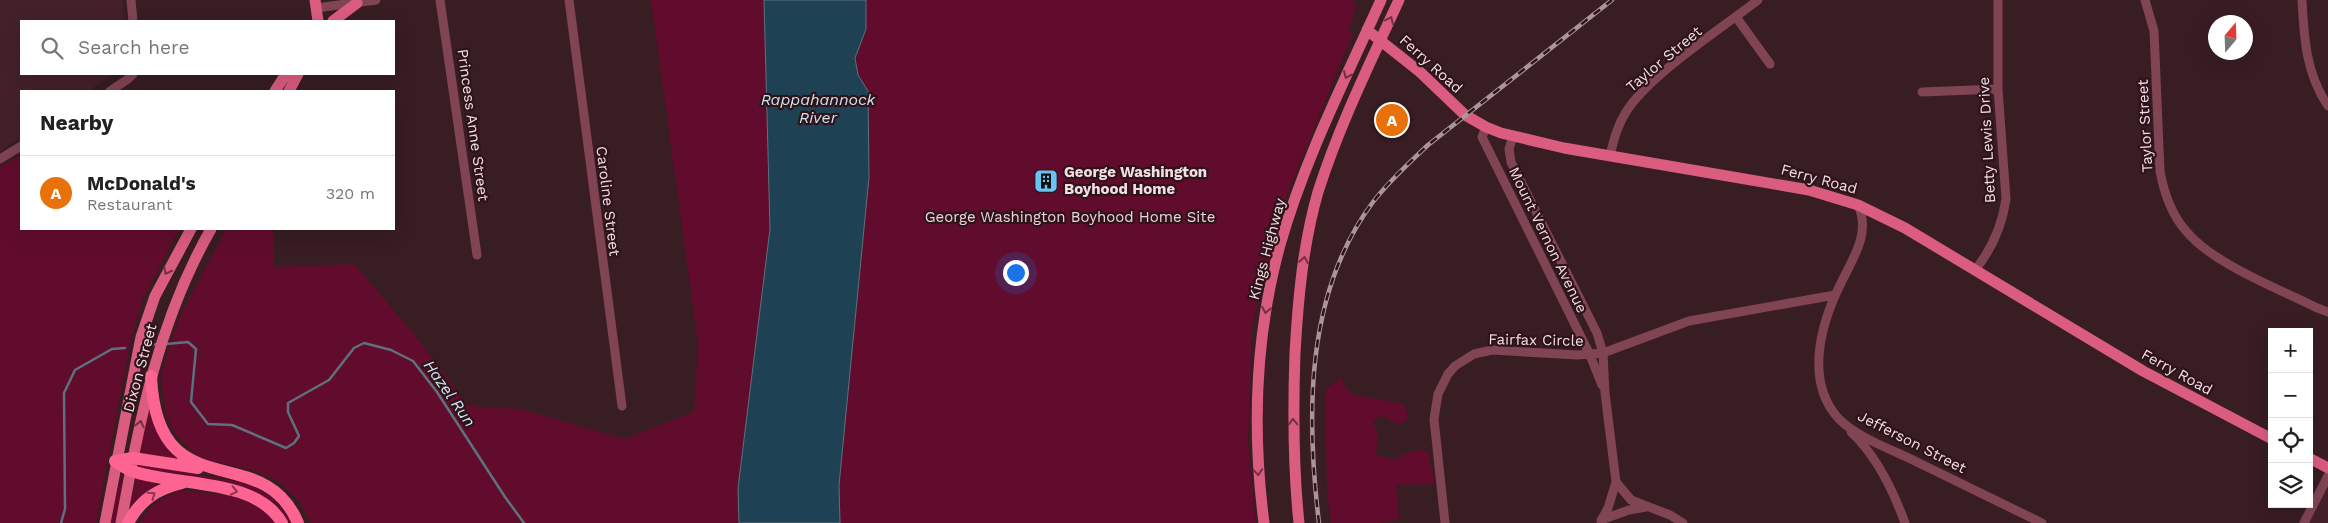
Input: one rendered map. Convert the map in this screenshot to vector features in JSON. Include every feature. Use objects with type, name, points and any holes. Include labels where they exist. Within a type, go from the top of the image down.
[{"type":"highway","points":[[151,376],[152,401],[164,436],[173,447],[192,461],[255,479],[269,487],[288,504],[298,523]]},
{"type":"highway","points":[[116,461],[133,458],[220,470]]},
{"type":"highway","points":[[116,461],[130,471],[254,497],[272,509],[282,523]]},
{"type":"highway","points":[[128,523],[141,504],[151,494],[170,486],[187,482]]},
{"type":"main road","name":"Kings Highway","points":[[1264,523],[1257,461],[1257,395],[1264,318],[1272,276],[1290,213],[1316,143],[1381,0]]},
{"type":"main road","points":[[1299,523],[1295,479],[1293,413],[1297,322],[1310,224],[1328,164],[1399,0]]},
{"type":"main road","points":[[334,20],[342,12],[357,3]]},
{"type":"main road","points":[[313,20],[315,4]]},
{"type":"main road","points":[[315,4],[318,20]]},
{"type":"main road","name":"Ferry Road","points":[[1367,30],[1420,72],[1465,115],[1486,127],[1512,136],[1610,155],[1783,184],[1825,194],[1858,205],[1905,228],[2143,371],[2268,437]]},
{"type":"main road","points":[[276,90],[285,75]]},
{"type":"main road","points":[[290,90],[298,75]]},
{"type":"main road","name":"Dixon Street","points":[[105,523],[131,379],[147,315],[165,275],[190,230]]},
{"type":"main road","name":"Dixon Street","points":[[122,523],[130,471],[151,376],[171,310],[211,230]]},
{"type":"main road","points":[[2313,460],[2328,468]]},
{"type":"street","points":[[131,0],[133,20]]},
{"type":"street","points":[[315,4],[357,3],[376,0]]},
{"type":"street","name":"Princess Anne Street","points":[[440,0],[477,254]]},
{"type":"street","name":"Caroline Street","points":[[569,0],[622,406]]},
{"type":"street","name":"Taylor Street","points":[[1610,155],[1618,126],[1634,100],[1673,66],[1758,0]]},
{"type":"street","name":"Betty Lewis Drive","points":[[1974,270],[1996,236],[2004,216],[2006,200],[1998,89],[1998,0]]},
{"type":"street","name":"Taylor Street","points":[[2146,0],[2154,31],[2160,171],[2164,189],[2176,217],[2186,232],[2215,255],[2328,312]]},
{"type":"street","points":[[2302,0],[2309,67],[2319,91],[2328,106]]},
{"type":"street","points":[[1736,17],[1770,64]]},
{"type":"street","points":[[112,90],[132,75]]},
{"type":"street","points":[[1922,92],[1998,89]]},
{"type":"street","name":"Mount Vernon Avenue","points":[[1486,127],[1482,137],[1590,354],[1604,393]]},
{"type":"street","name":"Mount Vernon Avenue","points":[[1512,136],[1509,149],[1511,162],[1587,312],[1602,352],[1604,393],[1616,482]]},
{"type":"street","points":[[0,159],[20,147]]},
{"type":"street","name":"Jefferson Street","points":[[1858,205],[1864,221],[1862,240],[1835,295],[1822,332],[1819,365],[1822,387],[1840,419],[1871,440],[2042,523]]},
{"type":"street","name":"Fairfax Circle","points":[[1445,523],[1434,419],[1438,394],[1448,374],[1464,359],[1492,350],[1590,354],[1602,352],[1689,321],[1835,295]]},
{"type":"street","points":[[1840,419],[1858,439],[1886,477],[1905,523]]},
{"type":"street","points":[[2304,523],[2328,476]]},
{"type":"street","points":[[1616,482],[1631,500],[1670,515],[1683,523]]},
{"type":"street","points":[[1600,522],[1608,508],[1616,482]]},
{"type":"street","points":[[1600,522],[1629,510],[1646,507]]},
{"type":"shaded area","points":[[0,0],[122,0],[124,20],[20,20],[20,75],[112,75],[89,90],[20,90],[20,138],[0,151]]},
{"type":"shaded area","points":[[2324,472],[2328,474],[2328,523],[2298,523],[2306,508],[2313,508],[2313,494]]},
{"type":"green space","points":[[651,0],[764,0],[770,229],[738,488],[739,523],[311,523],[299,501],[278,481],[252,470],[206,460],[190,450],[175,434],[166,414],[161,375],[178,320],[225,230],[274,230],[274,267],[354,264],[411,330],[468,406],[521,409],[624,439],[694,412],[698,344]]},
{"type":"green space","name":"George Washington Boyhood Home Site","points":[[866,0],[1354,0],[1352,4],[1357,6],[1348,31],[1353,33],[1286,197],[1252,326],[1248,443],[1256,523],[840,523],[839,485],[869,177],[868,91],[858,75],[855,58],[866,29]]},
{"type":"green space","points":[[20,156],[20,230],[178,230],[142,301],[130,343],[96,523],[0,523],[0,167]]},
{"type":"green space","points":[[1340,378],[1351,394],[1404,404],[1409,418],[1399,425],[1382,415],[1373,421],[1378,436],[1376,455],[1395,460],[1415,450],[1428,452],[1435,484],[1396,485],[1399,519],[1381,523],[1331,523],[1327,492],[1325,390]]},
{"type":"green space","points":[[148,401],[160,437],[183,461],[139,453]]},
{"type":"green space","points":[[142,465],[250,485],[271,497],[292,523],[287,523],[277,509],[142,470],[137,466]]},
{"type":"green space","points":[[122,476],[124,478],[116,523],[110,523],[114,500]]},
{"type":"green space","points":[[136,478],[160,484],[142,495],[129,513]]},
{"type":"green space","points":[[180,490],[235,496],[257,505],[276,523],[139,523],[152,505]]},
{"type":"water","name":"Rappahannock River","points":[[764,0],[866,0],[866,29],[855,58],[858,75],[868,91],[869,177],[839,485],[840,523],[739,523],[738,488],[770,229]]},
{"type":"waterway","name":"Hazel Run","points":[[166,344],[188,342],[196,349],[191,402],[208,424],[232,425],[286,448],[294,443],[299,436],[288,412],[288,403],[329,380],[354,348],[364,343],[391,350],[413,361],[437,392],[524,523]]},
{"type":"waterway","name":"Hazel Run","points":[[143,346],[158,344]]},
{"type":"waterway","name":"Hazel Run","points":[[61,523],[65,509],[64,393],[75,370],[112,349],[125,348]]},
{"type":"railway","points":[[1319,523],[1312,440],[1312,398],[1316,356],[1323,315],[1334,276],[1351,238],[1379,194],[1428,145],[1612,0]]},
{"type":"place","name":"McDonald's","points":[[1392,120]]},
{"type":"place","name":"George Washington Boyhood Home","points":[[1046,181]]}]
